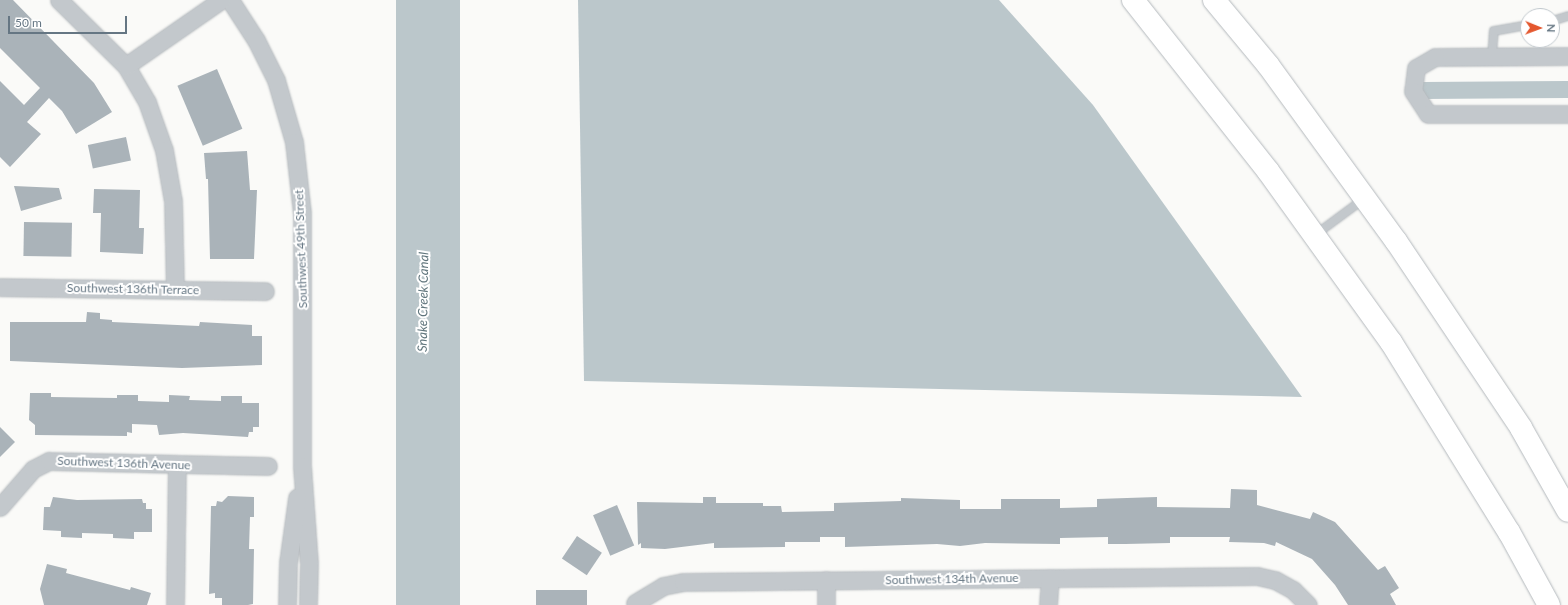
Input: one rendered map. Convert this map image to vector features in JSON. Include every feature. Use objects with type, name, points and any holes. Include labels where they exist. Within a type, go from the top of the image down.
[{"type":"highway","points":[[1133,0],[1268,171],[1390,342],[1509,532],[1549,605]]},
{"type":"highway","points":[[1214,0],[1268,65],[1396,241],[1521,428],[1568,511]]},
{"type":"street","points":[[58,0],[126,66],[147,102],[164,150],[173,201],[175,289]]},
{"type":"street","points":[[126,66],[221,0]]},
{"type":"street","name":"Southwest 49th Street","points":[[230,0],[256,40],[276,80],[294,142],[302,213],[304,272],[302,466],[309,563],[308,605]]},
{"type":"street","points":[[1568,56],[1435,57],[1416,68],[1413,91],[1428,114],[1568,114]]},
{"type":"street","name":"Southwest 136th Terrace","points":[[0,287],[265,291]]},
{"type":"street","name":"Southwest 136th Avenue","points":[[0,507],[32,469],[49,461],[268,466]]},
{"type":"street","points":[[175,605],[177,464]]},
{"type":"street","name":"Southwest 49th Street","points":[[287,605],[288,563],[302,466]]},
{"type":"street","name":"Southwest 134th Avenue","points":[[635,603],[663,586],[683,582],[1257,576],[1275,580],[1293,590],[1308,605]]},
{"type":"street","points":[[1048,605],[1050,578]]},
{"type":"street","points":[[826,580],[826,605]]},
{"type":"lane","points":[[1492,57],[1494,31],[1520,26]]},
{"type":"lane","points":[[1314,236],[1365,198]]},
{"type":"water","name":"Snake Creek Canal","points":[[396,0],[460,0],[460,605],[396,605]]},
{"type":"water","points":[[578,0],[999,0],[1093,105],[1302,397],[584,381]]},
{"type":"building","points":[[0,0],[13,0],[94,83],[112,112],[76,134],[62,111],[49,98],[27,122],[41,134],[10,167],[0,157],[0,81],[24,105],[40,88],[0,48]]},
{"type":"building","points":[[217,69],[242,129],[203,146],[177,86]]},
{"type":"building","points":[[126,137],[131,160],[93,169],[88,145]]},
{"type":"building","points":[[247,151],[250,190],[257,190],[254,259],[210,259],[208,179],[206,179],[204,153]]},
{"type":"building","points":[[14,186],[59,188],[62,199],[21,211]]},
{"type":"building","points":[[94,189],[140,190],[139,228],[144,228],[143,254],[100,252],[101,213],[93,213]]},
{"type":"building","points":[[24,222],[72,223],[71,257],[23,256]]},
{"type":"building","points":[[87,312],[100,313],[100,319],[112,320],[112,322],[199,326],[200,322],[252,325],[252,336],[262,336],[262,365],[182,368],[10,361],[10,322],[86,322]]},
{"type":"building","points":[[30,393],[51,393],[51,397],[117,398],[117,395],[138,395],[138,401],[169,402],[169,395],[190,396],[189,400],[221,401],[221,396],[242,396],[242,403],[259,403],[259,427],[253,427],[253,432],[249,432],[248,437],[183,433],[159,435],[157,425],[132,424],[132,433],[127,432],[127,436],[35,435],[35,425],[29,420]]},
{"type":"building","points":[[0,427],[15,442],[0,457]]},
{"type":"building","points":[[1231,489],[1257,490],[1257,505],[1310,519],[1313,512],[1335,522],[1378,570],[1385,566],[1399,588],[1390,594],[1396,605],[1348,605],[1335,585],[1312,559],[1276,542],[1275,546],[1264,543],[1229,542],[1230,537],[1170,537],[1170,543],[1125,544],[1108,544],[1108,537],[1060,538],[1060,544],[985,543],[960,546],[937,544],[845,547],[845,537],[820,537],[820,542],[785,542],[785,547],[714,548],[714,543],[665,549],[641,548],[641,543],[638,545],[637,502],[703,503],[703,497],[716,497],[716,503],[763,503],[763,506],[781,506],[782,512],[834,511],[834,503],[901,501],[901,498],[960,500],[960,509],[1001,509],[1001,499],[1060,499],[1060,508],[1097,507],[1097,499],[1157,497],[1157,507],[1230,508]]},
{"type":"building","points":[[228,496],[254,497],[254,517],[250,517],[249,549],[254,549],[253,604],[222,605],[222,598],[215,598],[215,593],[209,594],[211,506],[216,506],[217,501],[222,502]]},
{"type":"building","points":[[53,497],[77,500],[142,499],[143,503],[146,503],[146,509],[152,509],[152,532],[134,532],[134,539],[113,538],[113,534],[82,533],[82,538],[61,537],[61,531],[43,530],[44,507],[50,507]]},
{"type":"building","points":[[617,505],[634,546],[610,556],[593,515]]},
{"type":"building","points":[[577,536],[602,553],[587,575],[562,558]]},
{"type":"building","points":[[47,564],[67,569],[66,573],[130,590],[131,587],[151,593],[147,605],[44,605],[40,589]]},
{"type":"building","points":[[536,590],[587,590],[587,605],[536,605]]},
{"type":"waterway","points":[[1423,90],[1568,89]]}]
